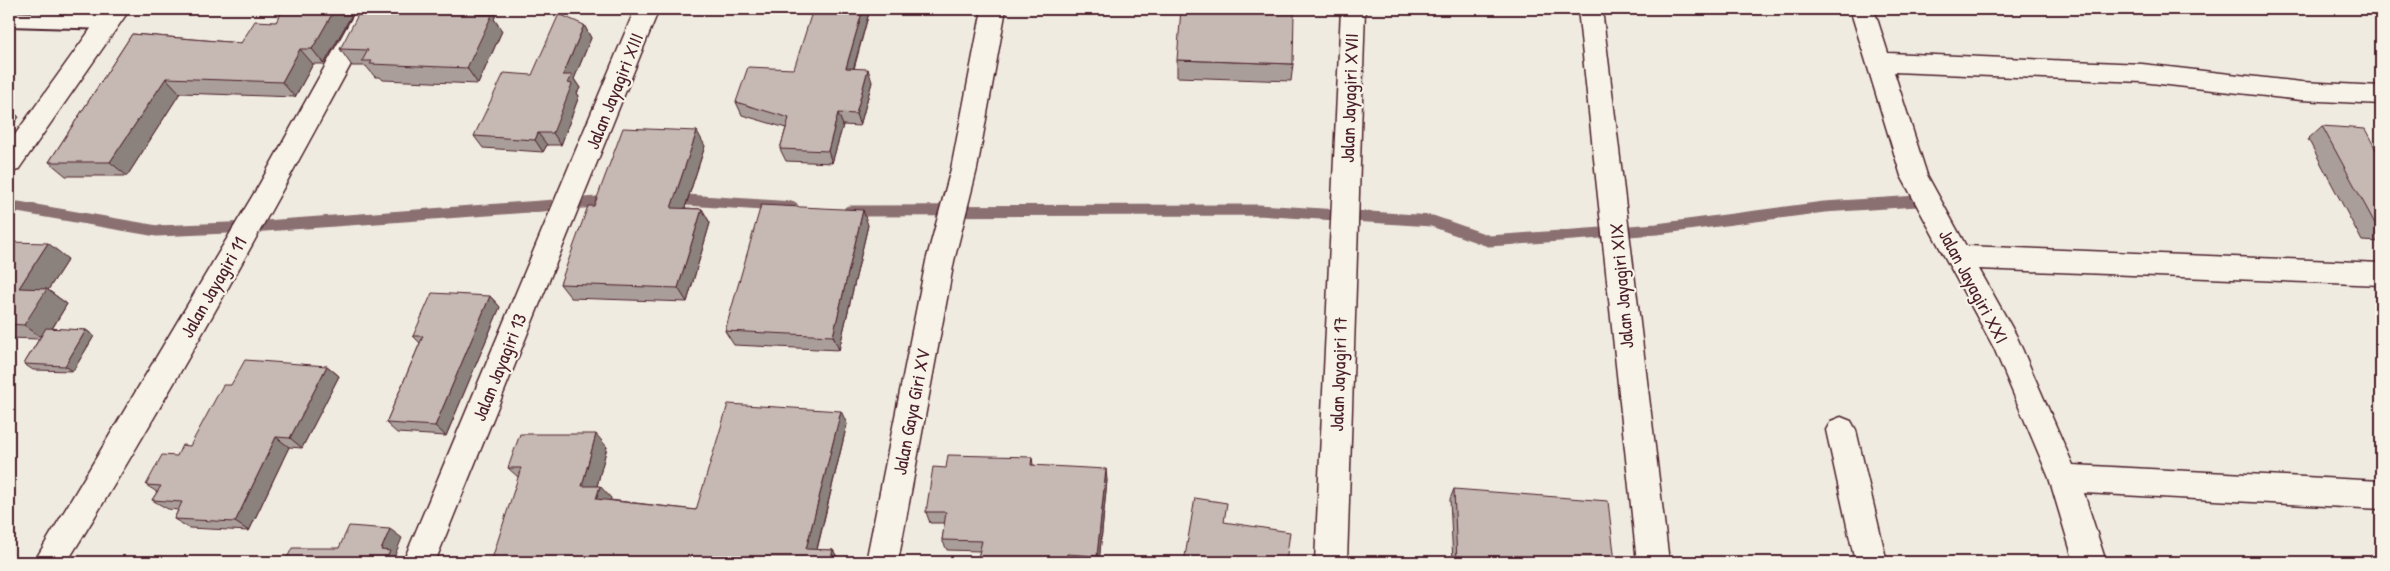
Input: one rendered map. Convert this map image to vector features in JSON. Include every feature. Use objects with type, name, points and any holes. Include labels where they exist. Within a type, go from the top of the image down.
[{"type":"street","name":"Jalan Jayagiri 11","points":[[50,562],[101,481],[268,192],[369,9]]},
{"type":"street","name":"Jalan Jayagiri XIII","points":[[581,173],[647,9]]},
{"type":"street","name":"Jalan Gaya Giri XV","points":[[882,562],[940,261],[964,169],[994,9]]},
{"type":"street","name":"Jalan Jayagiri XVII","points":[[1346,187],[1352,9]]},
{"type":"street","name":"Jalan Jayagiri XIX","points":[[1590,9],[1612,191],[1632,407],[1653,562]]},
{"type":"street","name":"Jalan Jayagiri XXI","points":[[1862,9],[1914,176],[2006,344],[2064,478],[2090,562]]},
{"type":"street","points":[[9,163],[114,15]]},
{"type":"street","points":[[1878,62],[2142,73],[2302,91],[2381,95]]},
{"type":"street","name":"Jalan Jayagiri 13","points":[[419,562],[545,255],[581,173]]},
{"type":"street","name":"Jalan Jayagiri 17","points":[[1331,562],[1346,187]]},
{"type":"street","points":[[1959,258],[2381,274]]},
{"type":"street","points":[[1841,430],[1871,562]]},
{"type":"street","points":[[2064,478],[2381,494]]},
{"type":"lane","points":[[9,19],[114,15]]},
{"type":"building","points":[[284,9],[335,9],[312,49],[300,49],[282,82],[166,78],[110,162],[49,162],[132,34],[241,43],[255,21],[276,22]]},
{"type":"building","points":[[361,9],[481,9],[478,15],[492,15],[467,68],[370,64],[372,61],[362,61],[368,50],[340,49]]},
{"type":"building","points":[[813,9],[863,9],[846,68],[868,69],[856,114],[838,113],[828,151],[780,149],[789,118],[736,102],[748,67],[794,69]]},
{"type":"building","points":[[1181,9],[1294,13],[1293,64],[1177,60]]},
{"type":"building","points":[[559,14],[584,25],[563,75],[572,75],[568,83],[572,84],[553,133],[538,133],[535,140],[474,136],[504,73],[532,75]]},
{"type":"building","points":[[2322,126],[2365,129],[2381,159],[2381,229],[2378,229]]},
{"type":"building","points":[[623,128],[697,131],[671,208],[702,209],[678,288],[560,284],[588,206],[594,206]]},
{"type":"building","points":[[761,205],[863,210],[833,336],[725,331]]},
{"type":"building","points":[[9,242],[48,243],[19,288],[47,289],[24,325],[9,324]]},
{"type":"building","points":[[432,293],[490,296],[435,426],[386,423],[423,336],[413,336]]},
{"type":"building","points":[[46,328],[86,330],[65,366],[24,364]]},
{"type":"building","points":[[245,360],[327,366],[290,438],[276,437],[235,522],[174,519],[182,502],[152,500],[161,486],[146,485],[162,455],[177,456],[182,445],[190,446],[223,385],[231,385]]},
{"type":"building","points":[[728,404],[841,411],[806,549],[833,550],[830,562],[491,562],[521,468],[508,468],[520,434],[596,434],[582,486],[600,486],[596,499],[696,510]]},
{"type":"building","points":[[948,455],[1032,457],[1031,465],[1106,469],[1097,556],[1067,554],[1065,562],[977,562],[982,541],[942,540],[946,512],[926,512],[933,467],[946,468]]},
{"type":"building","points":[[1454,489],[1608,501],[1615,562],[1457,562]]},
{"type":"building","points":[[1195,498],[1227,503],[1224,522],[1290,532],[1286,562],[1184,562]]},
{"type":"building","points":[[349,526],[390,529],[381,550],[390,551],[385,562],[285,562],[292,548],[339,548]]},
{"type":"waterway","points":[[672,199],[793,207]]},
{"type":"waterway","points":[[9,208],[18,207],[157,231],[251,227],[611,201]]},
{"type":"waterway","points":[[849,211],[1258,210],[1432,221],[1489,241],[1657,229],[1824,207],[1917,201]]}]
